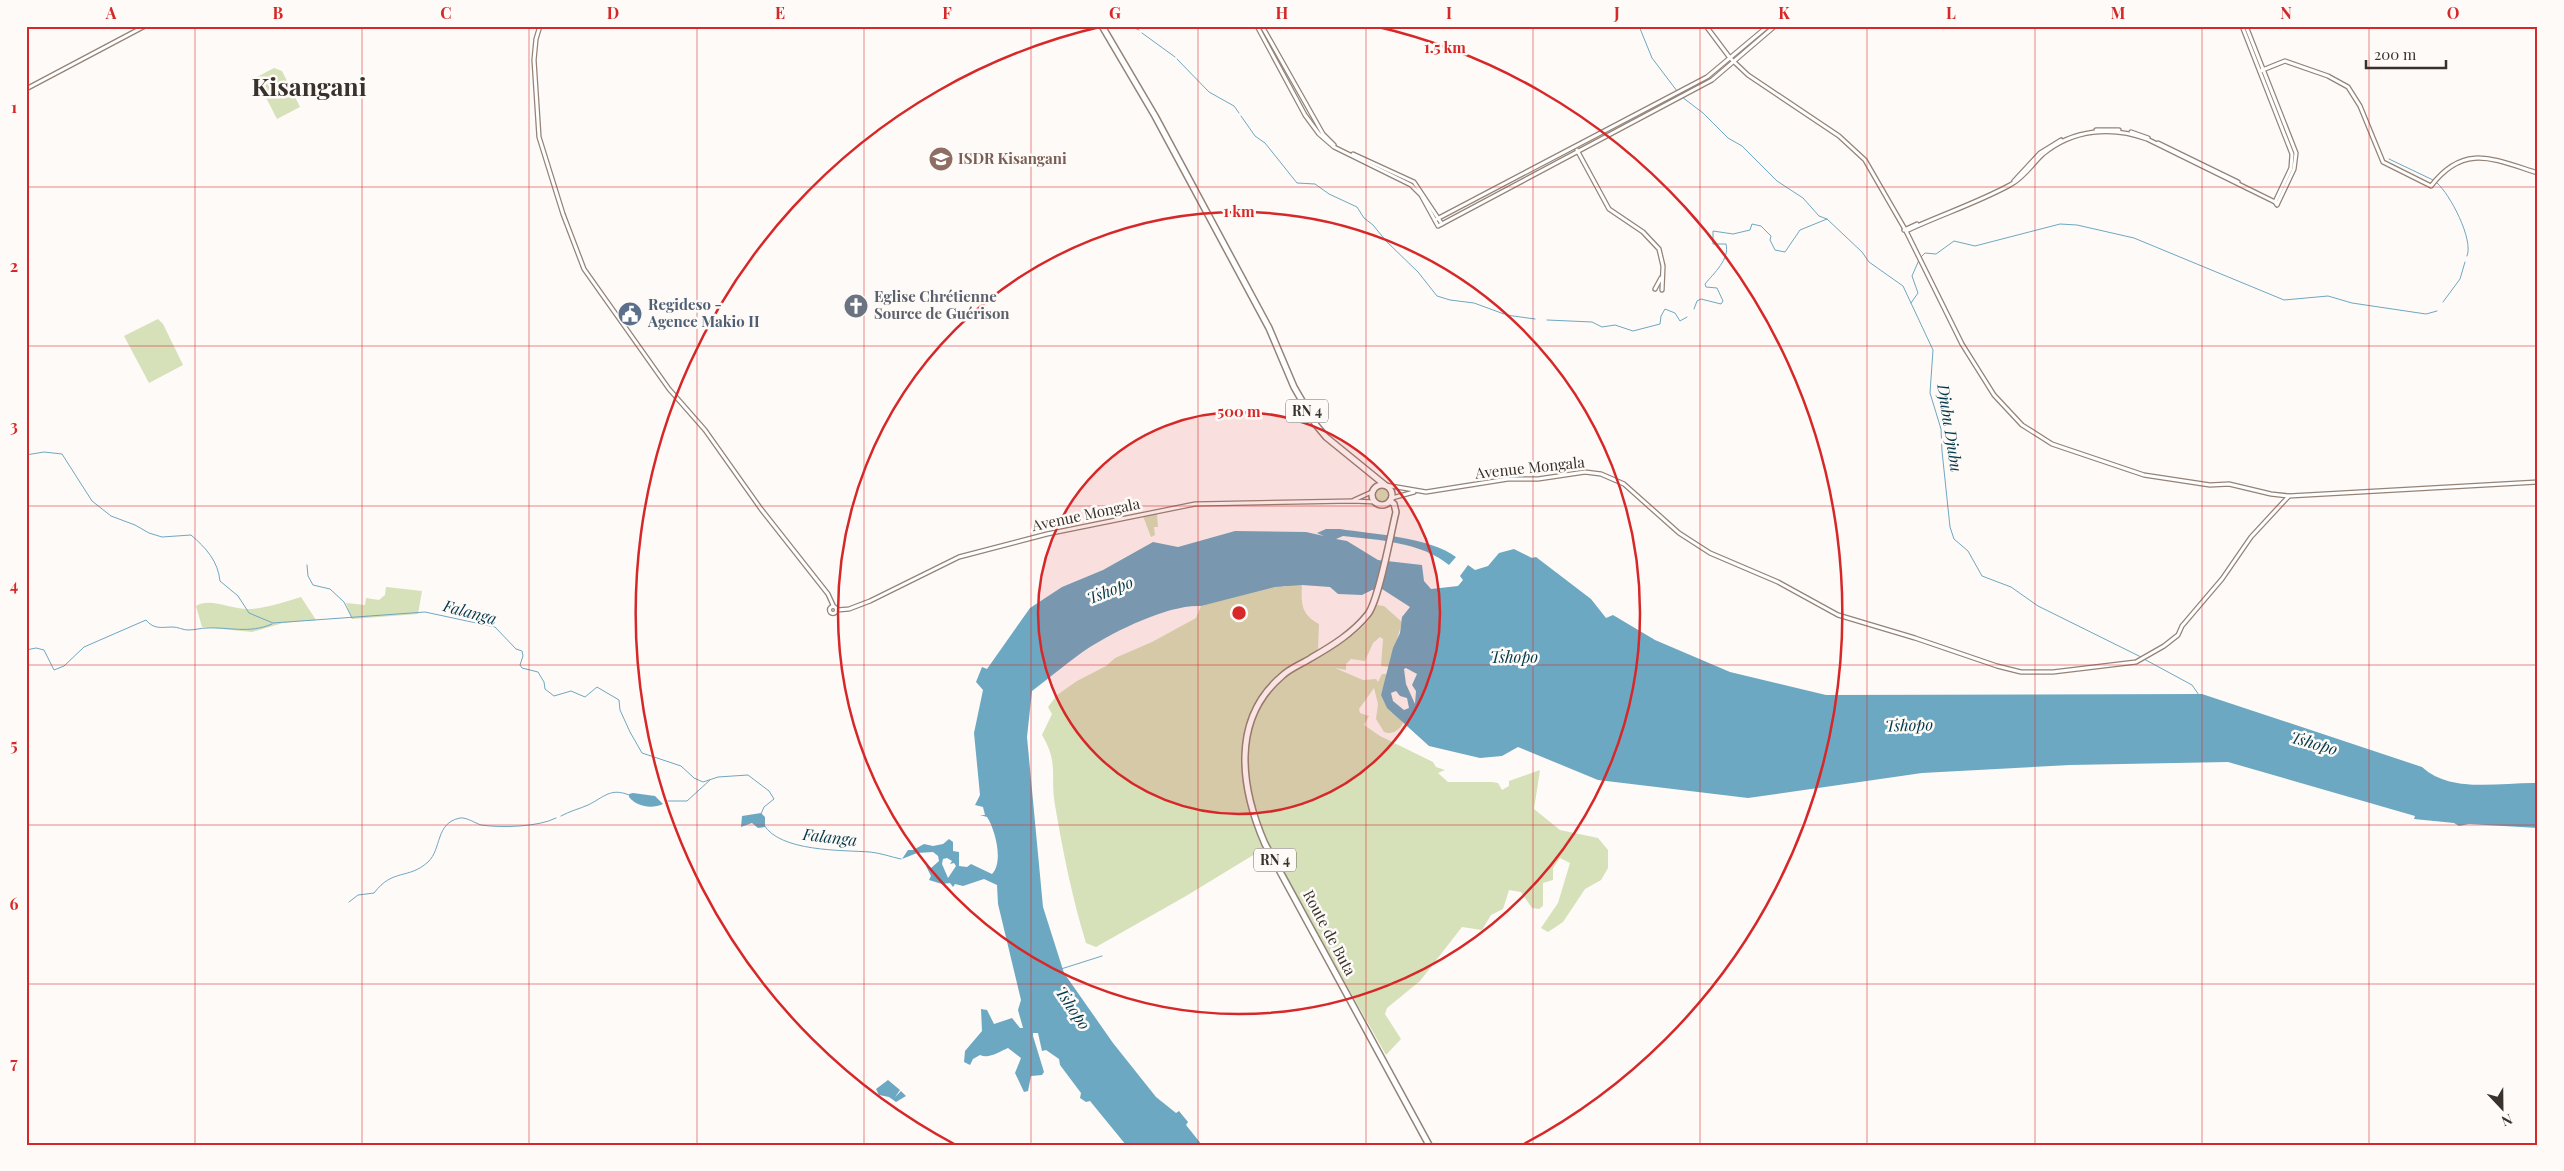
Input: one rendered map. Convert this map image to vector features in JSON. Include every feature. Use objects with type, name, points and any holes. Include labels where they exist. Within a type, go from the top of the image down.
[{"type":"highway","name":"RN 4","points":[[1102,26],[1155,116],[1269,328],[1294,387],[1316,426],[1392,491],[1391,500]]},
{"type":"highway","points":[[1371,475],[1374,490],[1373,497],[1376,502],[1383,504],[1391,500]]},
{"type":"highway","points":[[1374,490],[1385,485]]},
{"type":"highway","name":"Route de Buta","points":[[1391,500],[1396,512],[1374,600],[1368,614],[1342,639],[1282,675],[1263,697],[1251,719],[1246,738],[1244,775],[1253,814],[1265,844],[1429,1145]]},
{"type":"street","points":[[26,89],[145,26]]},
{"type":"street","name":"Avenue Mongala","points":[[540,26],[536,39],[534,60],[539,137],[576,252],[597,290],[669,389],[682,402],[828,594],[837,610],[849,609],[870,601],[959,557],[1040,536],[1194,504],[1376,502]]},
{"type":"street","points":[[1257,26],[1305,114],[1322,138],[1334,147],[1411,185],[1421,195],[1434,220],[1440,225]]},
{"type":"street","points":[[1262,26],[1327,139],[1334,145],[1414,182],[1439,217],[1440,225]]},
{"type":"street","points":[[1706,26],[1730,58],[1758,84],[1839,136],[1861,155],[1871,169],[1905,231],[1962,344],[1987,386],[2004,408],[2032,433],[2052,444],[2144,475],[2210,485],[2229,484],[2271,494],[2289,496],[2397,492],[2538,482]]},
{"type":"street","points":[[1440,225],[1707,78],[1768,26]]},
{"type":"street","points":[[1434,220],[1712,80],[1776,26]]},
{"type":"street","points":[[1905,231],[2011,183],[2050,146],[2082,132],[2107,128],[2144,136],[2276,202],[2294,169],[2296,153],[2242,26]]},
{"type":"street","points":[[2246,26],[2262,70]]},
{"type":"street","points":[[2262,70],[2285,61],[2328,76],[2348,87],[2360,106],[2383,162],[2431,186],[2450,166],[2476,158],[2538,173]]},
{"type":"street","points":[[1677,93],[1679,97]]},
{"type":"street","points":[[1577,149],[1609,209],[1644,232],[1659,249],[1663,261],[1662,290]]},
{"type":"street","points":[[1655,289],[1662,276]]},
{"type":"street","name":"Avenue Mongala","points":[[1414,492],[1432,492],[1508,479],[1597,473],[1624,484],[1690,541],[1710,553],[1778,582],[1838,615],[1915,638],[1997,666],[2029,673],[2136,662],[2151,654],[2178,635],[2182,626],[2222,579],[2251,538],[2289,496]]},
{"type":"street","points":[[1385,485],[1414,492]]},
{"type":"street","points":[[1352,501],[1374,490]]},
{"type":"street","points":[[1391,500],[1414,492]]},
{"type":"green space","points":[[274,68],[282,71],[300,107],[277,119],[257,80],[257,77]]},
{"type":"green space","points":[[158,319],[163,324],[183,365],[149,383],[124,336]]},
{"type":"green space","points":[[1382,488],[1387,490],[1389,495],[1387,500],[1382,502],[1377,500],[1375,495],[1377,490]]},
{"type":"green space","points":[[1157,514],[1158,527],[1154,527],[1155,535],[1151,537],[1143,516]]},
{"type":"green space","points":[[1295,584],[1302,585],[1302,603],[1305,612],[1319,624],[1318,650],[1320,655],[1345,641],[1361,628],[1373,614],[1377,605],[1384,606],[1402,622],[1389,667],[1381,666],[1383,639],[1380,637],[1373,643],[1365,661],[1351,659],[1346,664],[1346,670],[1335,668],[1363,680],[1376,679],[1378,682],[1382,674],[1387,674],[1381,695],[1403,723],[1395,731],[1390,733],[1384,732],[1376,719],[1378,704],[1374,688],[1359,709],[1360,713],[1369,716],[1364,725],[1380,736],[1433,762],[1436,767],[1445,770],[1438,773],[1448,782],[1492,782],[1498,783],[1502,790],[1509,786],[1509,781],[1540,770],[1534,809],[1560,830],[1598,838],[1608,850],[1608,868],[1601,880],[1585,889],[1563,922],[1548,932],[1541,928],[1558,903],[1570,863],[1560,858],[1553,868],[1553,880],[1543,883],[1543,906],[1539,909],[1532,908],[1521,892],[1509,890],[1503,909],[1491,915],[1482,930],[1462,927],[1420,981],[1387,1008],[1385,1014],[1401,1039],[1386,1055],[1268,846],[1186,896],[1096,947],[1086,943],[1072,892],[1061,840],[1055,805],[1052,762],[1042,735],[1052,714],[1048,707],[1057,695],[1077,681],[1106,666],[1115,658],[1152,642],[1196,618],[1201,606],[1214,599],[1279,585],[1284,587]]},
{"type":"green space","points":[[386,587],[422,591],[418,614],[352,619],[346,603],[365,605],[366,598],[379,600],[385,595]]},
{"type":"green space","points":[[301,597],[316,620],[283,623],[252,632],[202,627],[196,606],[214,603],[241,609],[254,609]]},
{"type":"water","name":"Tshopo","points":[[1326,529],[1340,529],[1416,541],[1445,550],[1456,557],[1449,565],[1426,551],[1399,543],[1343,536],[1336,539],[1347,541],[1378,560],[1422,565],[1424,581],[1431,589],[1458,586],[1463,580],[1460,576],[1468,565],[1475,570],[1488,566],[1499,553],[1514,549],[1532,558],[1536,557],[1591,599],[1606,618],[1613,615],[1655,640],[1730,672],[1826,695],[2202,694],[2422,767],[2447,781],[2477,785],[2538,783],[2538,828],[2469,824],[2459,826],[2454,823],[2414,819],[2415,816],[2228,762],[2070,765],[1922,773],[1748,798],[1598,780],[1518,747],[1502,756],[1480,758],[1429,746],[1387,708],[1381,695],[1393,648],[1400,633],[1402,617],[1410,607],[1382,589],[1372,590],[1362,595],[1338,594],[1330,587],[1302,585],[1275,587],[1201,606],[1174,609],[1144,619],[1101,640],[1075,657],[1032,691],[1027,737],[1043,907],[1064,973],[1113,1043],[1156,1097],[1176,1113],[1179,1111],[1188,1122],[1186,1125],[1202,1145],[1126,1145],[1090,1101],[1086,1102],[1080,1098],[1081,1093],[1060,1065],[1059,1059],[1046,1050],[1042,1051],[1038,1033],[1033,1033],[1033,1036],[1044,1072],[1042,1075],[1031,1076],[1028,1091],[1024,1092],[1015,1073],[1021,1058],[1008,1048],[990,1056],[980,1055],[973,1059],[970,1065],[964,1062],[965,1051],[982,1031],[981,1009],[987,1010],[994,1024],[1012,1018],[1020,1028],[1023,1028],[1018,1010],[1021,1000],[998,904],[997,885],[984,879],[963,886],[955,884],[953,887],[950,883],[942,884],[929,880],[931,876],[926,866],[931,868],[939,861],[938,856],[933,852],[917,853],[902,859],[908,850],[913,850],[924,844],[933,846],[943,844],[949,839],[953,842],[953,851],[959,852],[959,866],[967,867],[971,864],[992,874],[996,869],[998,854],[993,829],[987,817],[980,815],[985,815],[983,807],[975,805],[980,795],[974,733],[983,690],[976,682],[982,667],[987,669],[1030,608],[1062,587],[1103,570],[1153,542],[1178,547],[1235,531],[1306,532],[1324,536],[1317,533]],"holes":[[[1406,668],[1417,674],[1412,685],[1416,691],[1415,704],[1406,684],[1404,669]],[[1396,691],[1400,696],[1407,698],[1409,708],[1404,710],[1393,701],[1391,693]],[[947,858],[952,861],[950,864],[954,863],[956,866],[948,878],[942,864],[943,859]]]},
{"type":"water","points":[[629,794],[655,796],[663,804],[650,807],[640,805],[629,797]]},
{"type":"water","points":[[761,813],[765,817],[765,827],[758,828],[752,823],[741,827],[742,816]]},
{"type":"water","points":[[888,1080],[900,1090],[895,1097],[901,1091],[906,1096],[896,1102],[889,1097],[879,1095],[876,1089]]},
{"type":"waterway","points":[[1130,26],[1139,30]]},
{"type":"waterway","name":"Djubu Djubu","points":[[1639,26],[1652,58],[1677,91]]},
{"type":"waterway","points":[[1142,33],[1175,57]]},
{"type":"waterway","points":[[1177,59],[1209,92],[1234,106],[1239,113]]},
{"type":"waterway","name":"Djubu Djubu","points":[[1682,97],[1703,113],[1728,138],[1742,146],[1777,181],[1803,198],[1819,216],[1827,219],[1862,252],[1869,262],[1903,286],[1933,350],[1930,393],[1941,429],[1950,527],[1954,539],[1968,551],[1982,576],[2011,587],[2038,606],[2141,657]]},
{"type":"waterway","points":[[1241,116],[1255,136],[1265,143],[1297,183],[1315,184],[1329,194],[1357,207],[1364,218],[1418,272],[1437,296],[1450,300],[1474,303],[1504,314]]},
{"type":"waterway","points":[[2389,159],[2433,180]]},
{"type":"waterway","points":[[2437,183],[2448,197],[2460,218],[2467,239],[2467,256]]},
{"type":"waterway","points":[[1694,309],[1697,301],[1701,299],[1721,304],[1723,301],[1717,288],[1706,287],[1705,284],[1720,266],[1727,250],[1726,244],[1713,244],[1713,231],[1733,234],[1750,230],[1752,224],[1761,226],[1771,236],[1770,240],[1775,250],[1785,252],[1800,230],[1827,219]]},
{"type":"waterway","points":[[1921,257],[1925,253],[1936,254],[1954,241],[1975,246],[2060,224],[2077,225],[2134,238],[2284,300],[2328,296],[2352,303],[2426,314],[2437,311]]},
{"type":"waterway","points":[[1911,303],[1918,293],[1912,276],[1919,260]]},
{"type":"waterway","points":[[2443,302],[2460,279],[2465,262]]},
{"type":"waterway","points":[[1547,320],[1592,322],[1602,327],[1615,325],[1633,331],[1660,324],[1661,316],[1665,309],[1675,313],[1680,321],[1687,317]]},
{"type":"waterway","points":[[1506,315],[1535,319]]},
{"type":"waterway","name":"Falanga","points":[[26,455],[44,452],[62,454],[92,501],[111,516],[162,537],[191,535],[202,545],[214,561],[220,581],[238,596],[249,613],[273,623],[425,612],[495,627],[516,649],[522,651],[523,656],[520,665],[522,668],[538,672],[544,682],[545,689],[554,696],[571,691],[585,697],[597,687],[619,700],[620,710],[642,753],[681,766],[694,778],[703,782],[718,777],[748,775],[769,791],[774,799],[764,807],[761,814]]},
{"type":"waterway","points":[[307,565],[308,576],[313,585],[330,589],[344,602],[352,618]]},
{"type":"waterway","points":[[26,650],[36,648],[44,650],[54,670],[64,666],[84,647],[146,620],[155,627],[175,627],[188,630],[207,628],[255,629],[272,624]]},
{"type":"waterway","name":"Djubu Djubu","points":[[2144,659],[2192,685],[2199,695]]},
{"type":"waterway","points":[[668,801],[687,801],[710,780]]},
{"type":"waterway","points":[[561,816],[612,793],[617,792],[629,795]]},
{"type":"waterway","points":[[349,902],[358,895],[374,893],[388,880],[414,871],[428,862],[446,825],[452,821],[462,818],[481,825],[509,826],[530,825],[556,818]]},
{"type":"waterway","name":"Falanga","points":[[764,825],[772,834],[797,845],[828,850],[874,853],[901,859]]},
{"type":"waterway","points":[[1061,969],[1102,956]]},
{"type":"place","name":"ISDR Kisangani","points":[[941,159]]},
{"type":"place","name":"Eglise Chrétienne Source de Guérison","points":[[856,306]]},
{"type":"place","name":"Regideso - Agence Makio II","points":[[630,314]]},
{"type":"district","name":"Kisangani","points":[[309,87]]}]
